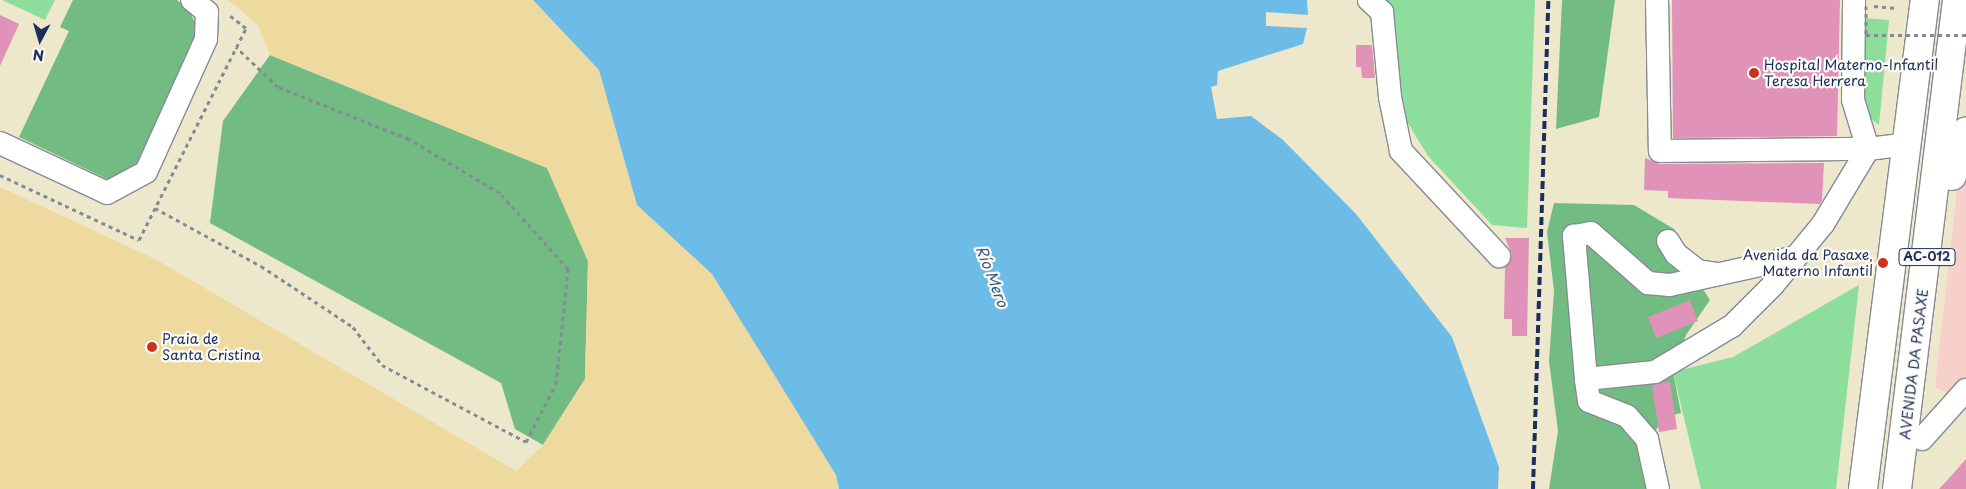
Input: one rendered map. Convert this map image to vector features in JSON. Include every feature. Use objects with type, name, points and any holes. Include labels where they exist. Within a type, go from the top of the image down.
[{"type":"main road","name":"AC-012","points":[[1863,489],[1925,0]]},
{"type":"main road","name":"AVENIDA DA PASAXE","points":[[1897,489],[1961,16]]},
{"type":"main road","points":[[1914,489],[1922,439],[1955,147],[1966,131]]},
{"type":"street","points":[[0,143],[107,193],[146,172],[206,39],[207,12],[192,0]]},
{"type":"street","points":[[1369,0],[1382,12],[1390,97],[1400,151],[1499,256]]},
{"type":"street","points":[[1657,0],[1660,151],[1868,150],[1908,144]]},
{"type":"street","points":[[1586,379],[1626,378],[1656,372],[1680,359],[1751,310],[1796,257],[1846,190],[1868,150],[1852,100],[1860,3]]},
{"type":"street","points":[[1658,489],[1647,438],[1627,416],[1590,401],[1582,353],[1574,236],[1591,233],[1648,283],[1670,285],[1796,257]]},
{"type":"street","points":[[1668,241],[1676,254],[1698,271],[1720,274]]},
{"type":"street","name":"AVENIDA DA PASAXE","points":[[1922,439],[1966,390]]},
{"type":"path","points":[[1896,8],[1860,3],[1866,35],[1961,16]]},
{"type":"path","points":[[155,208],[261,266],[353,327],[382,365],[526,442],[556,384],[568,269],[500,193],[409,139],[278,87],[236,48]]},
{"type":"shaded area","points":[[1961,155],[1966,155],[1966,378],[1949,394],[1935,387]]},
{"type":"green space","points":[[2,0],[55,0],[45,20]]},
{"type":"green space","points":[[73,0],[177,0],[190,11],[197,29],[194,51],[135,171],[109,180],[19,137],[69,31],[60,27]]},
{"type":"green space","points":[[1384,0],[1535,0],[1527,228],[1492,225],[1428,156],[1401,112]]},
{"type":"green space","points":[[1562,0],[1615,0],[1599,117],[1556,129]]},
{"type":"green space","points":[[1864,18],[1889,20],[1879,125],[1868,117],[1860,97]]},
{"type":"green space","points":[[270,55],[547,168],[588,261],[585,379],[543,445],[515,429],[501,383],[210,223],[223,121]]},
{"type":"green space","points":[[1554,203],[1634,205],[1674,229],[1691,271],[1710,300],[1686,335],[1673,372],[1681,413],[1669,416],[1647,439],[1645,489],[1549,489],[1558,431],[1549,361],[1554,291],[1547,232]]},
{"type":"green space","points":[[1859,285],[1836,489],[1701,489],[1673,372],[1733,357]]},
{"type":"sand","name":"Praia de Santa Cristina","points":[[228,0],[533,0],[599,70],[637,205],[712,274],[836,475],[839,489],[0,489],[0,187],[157,260],[516,471],[543,445],[585,379],[588,261],[547,168],[270,55],[258,25]]},
{"type":"water","name":"Río Mero","points":[[533,0],[1307,0],[1308,15],[1266,12],[1266,26],[1307,28],[1303,44],[1218,71],[1217,85],[1211,87],[1217,119],[1251,116],[1283,140],[1356,214],[1452,337],[1499,467],[1498,489],[839,489],[836,475],[712,274],[637,205],[599,70]]},
{"type":"building","name":"Hospital Materno-Infantil Teresa Herrera","points":[[1672,0],[1840,0],[1837,136],[1673,138]]},
{"type":"building","points":[[0,15],[19,24],[0,66]]},
{"type":"building","points":[[1356,45],[1372,45],[1375,78],[1362,78],[1361,67],[1356,67]]},
{"type":"building","points":[[1645,158],[1660,164],[1824,163],[1822,200],[1820,204],[1668,198],[1668,191],[1644,190]]},
{"type":"building","points":[[1505,238],[1529,238],[1527,336],[1512,336],[1512,319],[1504,319],[1505,267],[1512,254]]},
{"type":"building","points":[[1690,300],[1698,321],[1656,338],[1648,317]]},
{"type":"building","points":[[1663,382],[1670,382],[1677,429],[1659,432],[1652,386]]},
{"type":"building","points":[[1966,459],[1966,489],[1939,489],[1952,475]]},
{"type":"railway","points":[[1533,489],[1548,0]]},
{"type":"place","name":"Hospital Materno-Infantil Teresa Herrera","points":[[1754,73]]},
{"type":"place","name":"Avenida da Pasaxe, Materno Infantil","points":[[1883,263]]},
{"type":"place","name":"Praia de Santa Cristina","points":[[152,347]]}]
